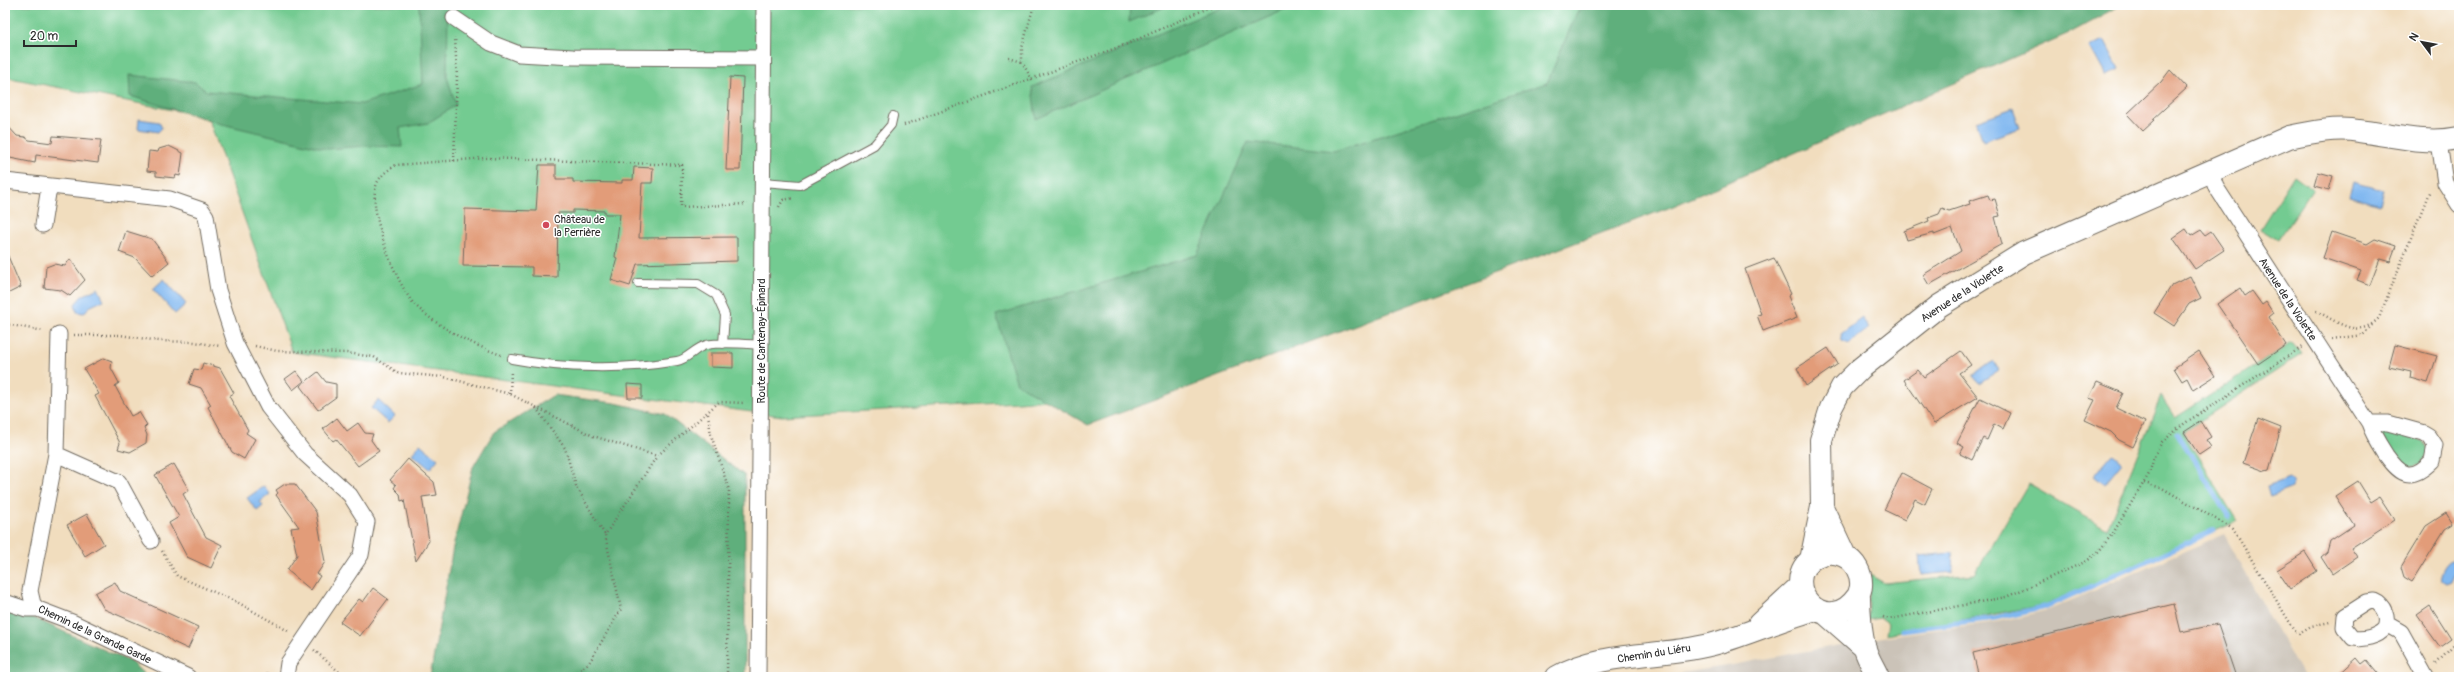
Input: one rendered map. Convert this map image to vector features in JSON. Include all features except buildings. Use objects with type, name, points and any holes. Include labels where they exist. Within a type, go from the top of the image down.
[{"type":"street","name":"Route de Cantenay-Épinard","points":[[758,677],[764,5]]},
{"type":"street","points":[[454,18],[491,43],[519,54],[573,57],[763,58]]},
{"type":"street","name":"Avenue de la Violette","points":[[1811,560],[1822,507],[1820,451],[1824,428],[1842,387],[1861,368],[1897,337],[1939,306],[2024,253],[2211,173],[2289,137],[2315,132],[2358,130],[2405,139],[2449,140]]},
{"type":"street","points":[[2449,140],[2444,179],[2459,206]]},
{"type":"street","name":"Avenue de la Violette","points":[[2211,173],[2216,187],[2313,339],[2369,422]]},
{"type":"street","points":[[5,181],[170,200],[202,210],[209,226],[218,290],[235,342],[268,407],[305,454],[350,494],[366,522],[361,555],[288,663],[286,677]]},
{"type":"street","points":[[43,225],[49,187]]},
{"type":"street","name":"Chemin de la Grande Garde","points":[[59,334],[56,454],[30,591],[33,604],[38,609],[72,622],[188,677]]},
{"type":"street","points":[[56,454],[119,482],[151,541]]},
{"type":"street","name":"Avenue de la Violette","points":[[1822,507],[1845,556]]},
{"type":"street","points":[[1865,648],[1803,595],[1800,586],[1801,576],[1811,560],[1829,552],[1845,556],[1857,568],[1860,576],[1861,586],[1858,596],[1865,648],[1878,677]]},
{"type":"street","name":"Chemin du Liéru","points":[[1752,630],[1800,586]]},
{"type":"street","points":[[1820,611],[1844,610],[1858,596]]},
{"type":"street","points":[[2374,600],[2385,613],[2387,624],[2382,632],[2359,639],[2349,634],[2344,627],[2344,619],[2351,611],[2367,602],[2374,600]]},
{"type":"street","points":[[5,602],[26,609],[38,609]]},
{"type":"street","name":"Chemin du Liéru","points":[[1557,677],[1566,672],[1593,663],[1716,643],[1752,630],[1820,611]]},
{"type":"street","points":[[2387,624],[2401,632],[2426,676]]},
{"type":"lane","points":[[763,182],[800,185],[874,145],[891,125],[893,116]]},
{"type":"lane","points":[[638,283],[698,284],[716,295],[724,315],[723,344]]},
{"type":"lane","points":[[512,359],[561,365],[655,365],[683,360],[699,348],[708,345],[762,344]]},
{"type":"path","points":[[1032,80],[1022,62],[1022,48],[1034,5]]},
{"type":"path","points":[[901,129],[906,123],[1032,80],[1127,44],[1214,5]]},
{"type":"path","points":[[454,18],[457,78],[454,161]]},
{"type":"path","points":[[1009,58],[1022,62]]},
{"type":"path","points":[[456,117],[461,118]]},
{"type":"path","points":[[510,394],[512,359],[484,349],[457,335],[415,304],[398,280],[384,244],[376,212],[376,186],[384,172],[396,165],[454,161],[464,158],[682,165],[681,207],[748,204]]},
{"type":"path","points":[[1883,617],[1890,619],[2006,597],[2073,568],[2087,560],[2106,543],[2144,484],[2153,464],[2155,454],[2162,442],[2185,423],[2313,339],[2346,338],[2364,335],[2383,309],[2431,187]]},
{"type":"path","points":[[763,209],[777,210],[783,200],[796,198]]},
{"type":"path","points":[[2313,310],[2355,330],[2373,324]]},
{"type":"path","points":[[5,324],[59,334],[120,335],[218,346],[235,342]]},
{"type":"path","points":[[536,407],[565,448],[576,486],[605,535],[621,609],[589,663],[572,677]]},
{"type":"path","points":[[708,414],[711,435],[729,490],[727,677]]},
{"type":"path","points":[[605,535],[657,456]]},
{"type":"path","points":[[2144,484],[2162,488],[2232,529],[2295,631],[2299,633],[2320,623],[2344,619]]},
{"type":"path","points":[[151,541],[161,549],[177,576],[237,602],[303,640],[345,677]]},
{"type":"path","points":[[2426,676],[2459,640]]},
{"type":"shaded area","points":[[2224,534],[2303,677],[1655,677],[1727,666],[1888,636],[1997,622],[2049,610]]},
{"type":"green space","points":[[5,5],[2054,5],[1052,400],[782,416],[292,352],[208,117],[5,77]]},
{"type":"green space","points":[[419,5],[448,5],[447,77],[456,105],[428,123],[400,128],[402,147],[366,146],[327,149],[222,124],[130,96],[129,75],[195,82],[206,91],[362,104],[423,84]]},
{"type":"green space","points":[[1130,5],[1169,5],[1129,22]]},
{"type":"green space","points":[[1227,5],[1296,5],[1036,119],[1032,87]]},
{"type":"green space","points":[[1591,5],[2121,5],[2067,34],[1671,207],[1088,425],[1017,384],[996,315],[1197,255],[1248,142],[1334,151],[1547,83],[1577,12]]},
{"type":"green space","points":[[2294,175],[2313,189],[2278,240],[2260,229]]},
{"type":"green space","points":[[2292,342],[2302,354],[2183,432],[2237,521],[2044,605],[1886,634],[1888,623],[1881,618],[1868,620],[1870,575],[1884,583],[1975,574],[2028,484],[2107,529],[2161,396],[2175,418]]},
{"type":"green space","points":[[554,395],[615,403],[665,414],[745,476],[745,677],[430,677],[453,547],[473,467],[494,432]]},
{"type":"green space","points":[[2386,427],[2423,441],[2428,450],[2421,465],[2403,469],[2378,430]]},
{"type":"green space","points":[[5,605],[131,662],[147,677],[5,677]]},
{"type":"water","points":[[2104,40],[2119,69],[2106,76],[2090,47]]},
{"type":"water","points":[[2013,108],[2020,128],[1983,141],[1976,121]]},
{"type":"water","points":[[139,119],[159,122],[162,128],[158,132],[138,129]]},
{"type":"water","points":[[2353,182],[2383,190],[2379,205],[2349,196]]},
{"type":"water","points":[[164,279],[186,304],[175,314],[153,289]]},
{"type":"water","points":[[98,288],[104,300],[89,307],[84,313],[77,312],[75,304],[82,296]]},
{"type":"water","points":[[1862,318],[1869,328],[1849,344],[1842,341],[1841,334]]},
{"type":"water","points":[[1993,361],[1999,370],[1979,383],[1973,376]]},
{"type":"water","points":[[378,400],[395,416],[388,423],[371,408]]},
{"type":"water","points":[[420,444],[438,459],[430,469],[412,454]]},
{"type":"water","points":[[2113,454],[2122,462],[2104,484],[2094,476]]},
{"type":"water","points":[[2289,478],[2294,483],[2293,488],[2270,497],[2267,486]]},
{"type":"water","points":[[264,486],[270,494],[260,502],[263,506],[257,511],[247,498]]},
{"type":"water","points":[[1952,553],[1953,572],[1921,575],[1919,556]]},
{"type":"water","points":[[2452,560],[2456,561],[2459,572],[2454,575],[2451,582],[2446,584],[2441,581],[2441,575],[2447,563]]},
{"type":"waterway","points":[[2178,434],[2229,517]]},
{"type":"waterway","points":[[1902,630],[1995,618],[2047,606],[2213,531]]},
{"type":"place","name":"Château de la Perrière","points":[[546,225]]}]
